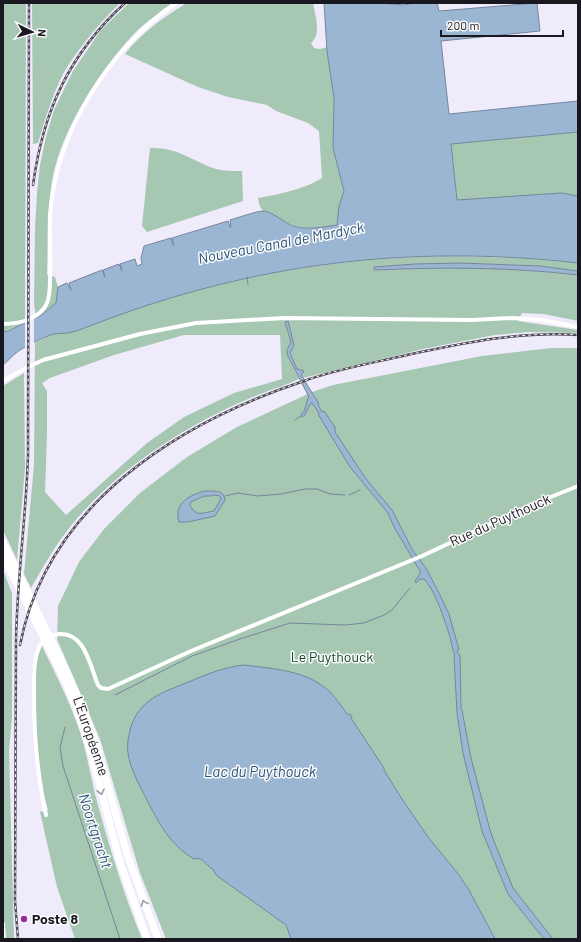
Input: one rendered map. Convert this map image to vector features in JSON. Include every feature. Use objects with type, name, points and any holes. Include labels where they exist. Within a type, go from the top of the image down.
[{"type":"highway","name":"L'Européenne","points":[[3,542],[58,661],[84,729],[116,850],[131,897],[147,939]]},
{"type":"highway","name":"L'Européenne","points":[[3,556],[58,661],[81,701],[91,728],[127,854],[158,939]]},
{"type":"street","points":[[3,324],[23,322],[38,314],[43,309],[49,297],[51,267],[50,218],[54,189],[63,152],[76,120],[104,75],[125,47],[150,22],[176,3]]},
{"type":"street","points":[[3,381],[43,360],[140,334],[196,323],[294,318],[476,320],[512,318],[542,320],[578,327]]},
{"type":"street","name":"Rue du Puythouck","points":[[46,816],[37,764],[34,720],[34,679],[37,654],[42,643],[53,635],[73,636],[85,652],[98,685],[101,688],[108,688],[191,651],[412,560],[531,505],[578,486]]},
{"type":"street","points":[[3,924],[4,939]]},
{"type":"green space","points":[[3,3],[26,3],[25,323],[3,332]]},
{"type":"green space","points":[[32,3],[120,3],[104,19],[69,64],[55,91],[38,143],[33,144]]},
{"type":"green space","points":[[129,3],[172,3],[141,27],[119,51],[94,85],[72,123],[57,162],[50,193],[47,275],[55,277],[58,287],[56,303],[36,318],[34,304],[35,228],[40,165],[46,137],[54,110],[73,71],[101,30]]},
{"type":"green space","points":[[187,3],[313,3],[317,30],[311,43],[314,48],[320,49],[327,47],[334,98],[333,148],[344,191],[339,206],[337,225],[314,228],[296,226],[264,211],[260,206],[258,198],[299,189],[322,178],[319,131],[308,123],[276,111],[267,105],[228,97],[198,87],[125,54],[154,26]]},
{"type":"green space","points":[[578,132],[578,196],[561,193],[457,201],[451,144]]},
{"type":"green space","points":[[150,148],[160,148],[177,152],[216,169],[226,171],[242,171],[243,201],[147,232],[142,226]]},
{"type":"green space","points":[[452,256],[522,258],[578,263],[578,271],[540,266],[460,263],[375,270],[476,268],[527,270],[578,275],[578,321],[544,314],[522,313],[518,321],[578,330],[578,333],[528,332],[495,335],[423,349],[303,378],[302,373],[297,369],[290,353],[294,345],[285,322],[291,342],[287,350],[287,354],[299,379],[209,417],[165,443],[124,473],[87,508],[70,527],[54,549],[31,588],[24,574],[34,465],[35,343],[54,334],[71,332],[164,299],[199,289],[306,267],[379,259]],"holes":[[[184,335],[280,335],[282,379],[234,393],[184,417],[147,443],[66,515],[45,492],[47,391],[42,383],[50,378],[114,355]]]},
{"type":"green space","name":"Le Puythouck","points":[[551,348],[578,348],[578,939],[166,939],[140,873],[100,739],[57,639],[58,606],[79,562],[104,529],[140,493],[187,457],[237,427],[312,392],[333,385],[482,356]]},
{"type":"green space","points":[[24,373],[25,468],[17,560],[3,530],[3,386]]},
{"type":"green space","points":[[3,570],[12,593],[12,716],[9,751],[14,939],[3,939]]},
{"type":"green space","points":[[42,646],[79,729],[95,794],[111,849],[128,903],[142,939],[75,939],[57,887],[40,812],[48,810],[44,796],[39,761],[36,731],[36,688],[32,670]]},
{"type":"water","name":"Nouveau Canal de Mardyck","points":[[324,3],[379,3],[404,5],[414,3],[437,3],[439,11],[537,3],[540,31],[441,41],[449,114],[578,101],[578,132],[451,144],[457,200],[561,193],[578,196],[578,263],[515,258],[454,256],[393,258],[333,264],[273,273],[214,286],[154,303],[75,331],[50,335],[14,354],[3,365],[3,332],[40,316],[56,303],[58,287],[67,283],[71,290],[69,283],[102,270],[105,277],[103,270],[119,264],[122,271],[120,264],[135,259],[137,266],[142,264],[141,258],[144,246],[171,238],[174,245],[172,238],[228,221],[231,227],[230,220],[260,211],[270,213],[291,225],[302,228],[337,225],[339,206],[344,191],[333,148],[334,98],[327,51]]},
{"type":"water","points":[[460,263],[540,266],[578,271],[578,275],[527,270],[476,268],[374,270],[374,267]]},
{"type":"water","points":[[288,321],[294,345],[290,353],[297,369],[304,371],[301,375],[319,404],[318,405],[322,412],[324,411],[335,427],[335,432],[366,479],[392,510],[413,551],[426,568],[449,614],[459,650],[457,651],[460,655],[461,709],[471,758],[490,830],[513,888],[553,939],[544,939],[508,894],[482,831],[463,753],[457,713],[455,655],[439,606],[432,590],[424,579],[420,579],[416,583],[415,581],[420,574],[420,571],[394,527],[388,513],[350,467],[312,403],[310,404],[305,415],[302,417],[301,414],[304,412],[309,397],[287,354],[287,350],[291,342],[285,322]]},
{"type":"water","points":[[213,491],[223,494],[225,500],[215,516],[188,522],[179,522],[179,510],[185,500],[195,494]],"holes":[[[204,496],[220,496],[221,499],[214,511],[197,513],[190,505],[191,502]]]},
{"type":"water","name":"Lac du Puythouck","points":[[244,665],[301,675],[322,685],[331,693],[348,715],[350,714],[352,717],[351,718],[384,768],[402,799],[428,837],[459,875],[469,890],[495,939],[291,939],[286,925],[216,875],[213,869],[202,860],[197,858],[194,859],[171,840],[155,816],[131,766],[128,755],[128,738],[136,714],[149,701],[166,691],[215,672]]},
{"type":"pier","points":[[34,316],[34,345],[25,350],[25,321]]},
{"type":"waterway","points":[[247,277],[248,284]]},
{"type":"waterway","points":[[295,420],[301,416]]},
{"type":"waterway","points":[[225,496],[238,493],[258,496],[281,494],[305,489],[317,489],[330,494],[345,495]]},
{"type":"waterway","points":[[349,495],[360,490]]},
{"type":"waterway","points":[[115,695],[192,656],[290,623],[345,625],[364,623],[392,610],[410,588]]},
{"type":"waterway","name":"Noortgracht","points":[[65,727],[60,748],[63,766],[120,939]]},
{"type":"railway","points":[[18,939],[15,901],[16,641],[28,456],[29,3]]},
{"type":"railway","points":[[33,185],[44,133],[52,108],[62,85],[74,63],[88,43],[105,22],[125,3]]},
{"type":"railway","points":[[20,645],[35,595],[58,551],[88,511],[124,476],[165,446],[210,420],[256,399],[304,381],[355,366],[450,346],[513,336],[556,334],[578,335]]},
{"type":"place","name":"Poste 8","points":[[24,919]]}]
